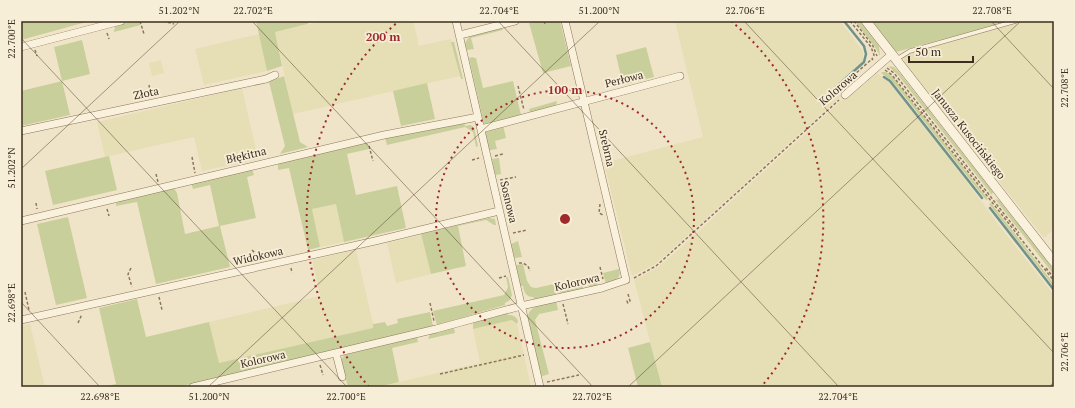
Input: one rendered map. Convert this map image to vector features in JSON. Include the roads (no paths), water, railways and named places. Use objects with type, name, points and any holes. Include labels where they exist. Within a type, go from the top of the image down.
[{"type":"street","points":[[21,46],[120,21]]},
{"type":"street","name":"Sosnowa","points":[[456,21],[540,385]]},
{"type":"street","points":[[460,35],[515,21]]},
{"type":"street","name":"Srebrna","points":[[565,21],[626,280]]},
{"type":"street","name":"Janusza Kusocińskiego","points":[[866,21],[1054,262]]},
{"type":"street","name":"Kolorowa","points":[[845,95],[881,64],[894,57]]},
{"type":"street","name":"Złota","points":[[21,131],[266,79],[275,75]]},
{"type":"street","name":"Perłowa","points":[[481,129],[680,76]]},
{"type":"street","name":"Błękitna","points":[[21,221],[367,138],[433,124],[478,117]]},
{"type":"street","name":"Widokowa","points":[[21,320],[500,212]]},
{"type":"street","name":"Kolorowa","points":[[193,387],[319,358],[626,280]]},
{"type":"street","points":[[336,353],[342,377]]},
{"type":"lane","points":[[894,57],[910,51],[1016,21]]},
{"type":"waterway","points":[[836,87],[864,62],[866,54],[864,46],[844,21]]},
{"type":"waterway","points":[[884,77],[890,81],[982,198]]},
{"type":"waterway","points":[[990,208],[1054,290]]}]
